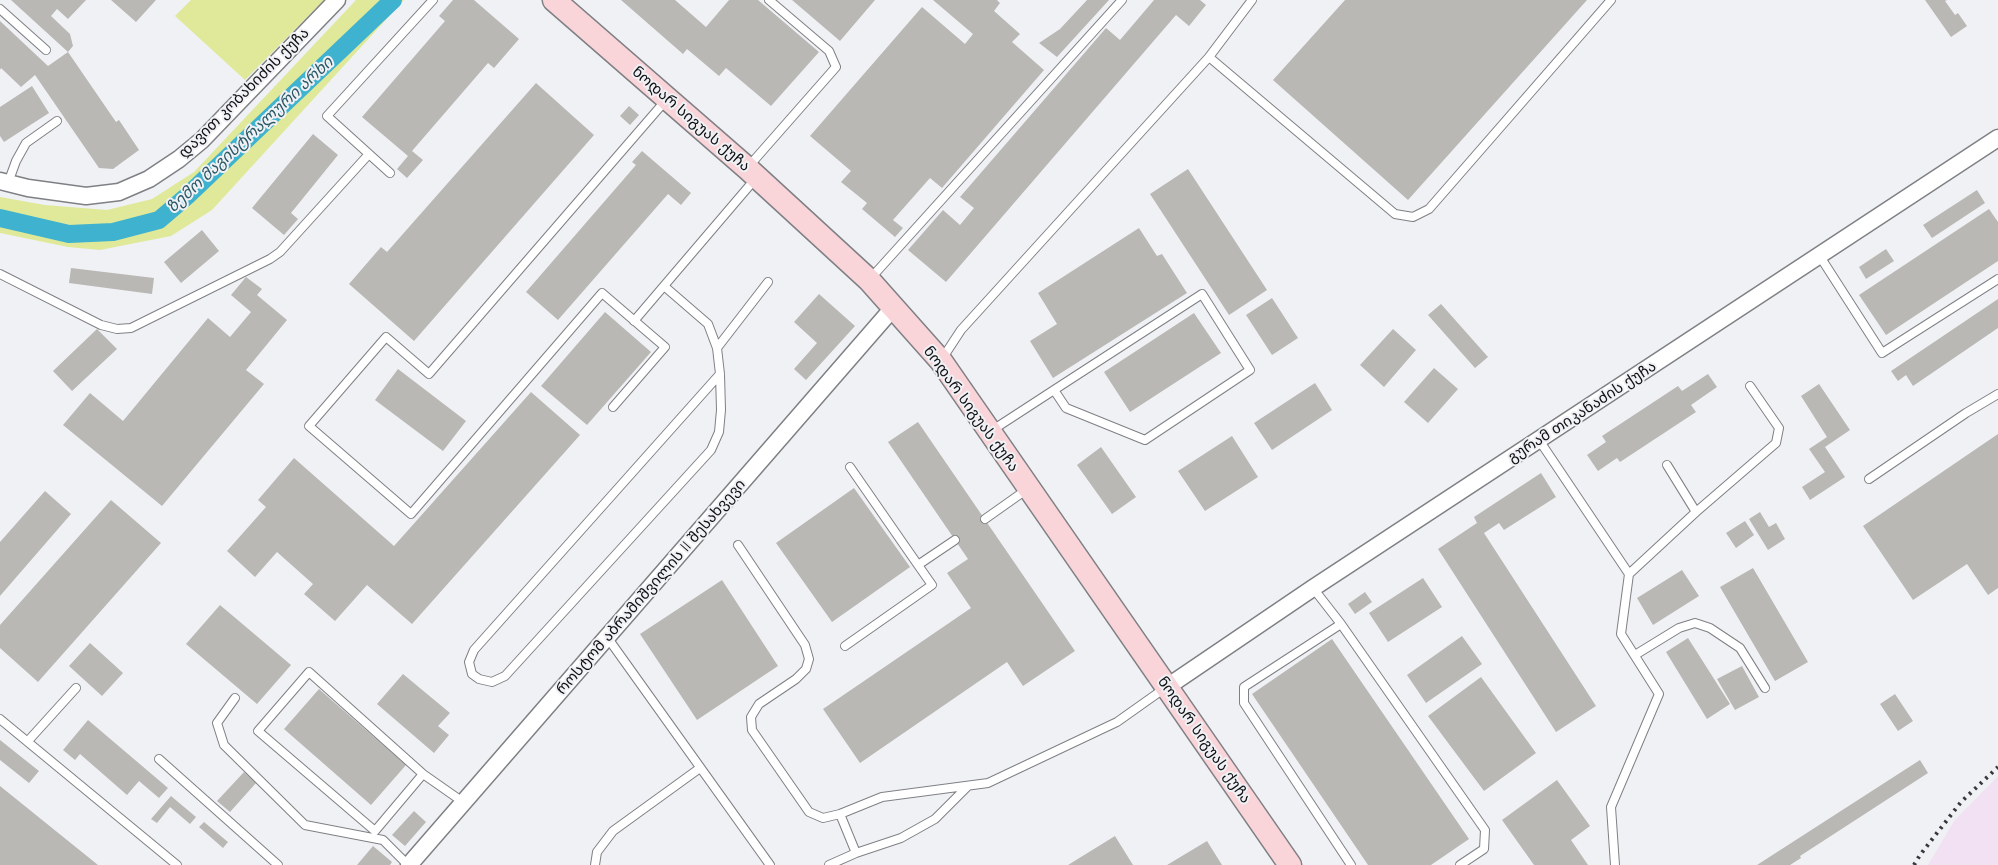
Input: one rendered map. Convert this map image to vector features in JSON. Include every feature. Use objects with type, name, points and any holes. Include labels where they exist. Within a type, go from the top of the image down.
[{"type":"street","name":"დავით კობახიძის ქუჩა","points":[[4,182],[86,196],[119,192],[149,179],[179,159],[202,140],[337,0]]},
{"type":"street","name":"ნოდარ სიგუას ქუჩა","points":[[554,0],[752,172],[869,280],[941,361],[1290,865]]},
{"type":"street","name":"გურამ თიკანაძის ქუჩა","points":[[1167,687],[1313,588],[1998,138]]},
{"type":"street","name":"როსტომ აბრამიშვილის II შესახვევი","points":[[408,865],[893,308]]},
{"type":"lane","points":[[390,173],[327,116],[433,0]]},
{"type":"lane","points":[[634,321],[664,286],[836,67],[829,51],[770,0]]},
{"type":"lane","points":[[869,280],[1122,0]]},
{"type":"lane","points":[[941,361],[961,330],[1209,57],[1252,0]]},
{"type":"lane","points":[[1209,57],[1395,214],[1413,217],[1430,209],[1611,0]]},
{"type":"lane","points":[[0,9],[46,50]]},
{"type":"lane","points":[[613,407],[665,347],[602,293],[411,514],[309,426],[386,337],[429,374],[667,98]]},
{"type":"lane","points":[[4,182],[26,143],[56,121]]},
{"type":"lane","points":[[0,274],[101,325],[117,329],[131,328],[270,259],[280,252],[369,154]]},
{"type":"lane","points":[[1819,255],[1882,353],[1998,279]]},
{"type":"lane","points":[[717,348],[768,282]]},
{"type":"lane","points":[[664,286],[708,324],[717,348],[720,374],[721,410],[719,432],[711,450],[505,676],[492,682],[479,679],[472,674],[469,662],[474,650],[720,374]]},
{"type":"lane","points":[[989,432],[1202,294],[1250,370],[1145,440],[1066,408],[1054,390]]},
{"type":"lane","points":[[1615,865],[1611,807],[1659,694],[1621,634],[1629,574],[1696,512],[1776,443],[1779,428],[1750,386]]},
{"type":"lane","points":[[1869,479],[1966,413],[1998,394]]},
{"type":"lane","points":[[1539,440],[1629,574]]},
{"type":"lane","points":[[1667,465],[1696,512]]},
{"type":"lane","points":[[845,646],[932,586],[850,467]]},
{"type":"lane","points":[[985,519],[1028,489]]},
{"type":"lane","points":[[918,565],[955,540]]},
{"type":"lane","points":[[738,545],[805,645],[809,658],[806,669],[759,704],[751,717],[752,730],[809,812],[823,818],[840,814],[882,797],[988,783],[1117,722],[1167,687]]},
{"type":"lane","points":[[1313,588],[1341,624],[1485,830],[1484,849],[1460,865]]},
{"type":"lane","points":[[1635,655],[1679,628],[1695,623],[1710,628],[1740,648],[1765,688]]},
{"type":"lane","points":[[1341,624],[1244,687],[1244,703],[1351,865]]},
{"type":"lane","points":[[607,637],[770,865]]},
{"type":"lane","points":[[423,774],[375,831],[258,732],[309,672],[423,774],[463,802]]},
{"type":"lane","points":[[28,741],[76,688]]},
{"type":"lane","points":[[235,698],[217,723],[224,746],[305,825],[382,840],[408,865]]},
{"type":"lane","points":[[0,719],[177,865]]},
{"type":"lane","points":[[159,759],[278,865]]},
{"type":"lane","points":[[595,865],[597,852],[613,831],[700,768]]},
{"type":"lane","points":[[829,865],[856,852],[902,838],[935,819],[968,786]]},
{"type":"lane","points":[[840,814],[856,852]]},
{"type":"shaded area","points":[[1998,776],[1998,865],[1928,865],[1954,821]]},
{"type":"green space","points":[[191,0],[324,0],[245,80],[175,16]]},
{"type":"green space","points":[[356,0],[404,0],[212,210],[171,236],[100,250],[68,247],[0,233],[0,197],[45,205],[107,210],[152,199],[194,172]]},
{"type":"building","points":[[11,0],[86,0],[68,19],[57,9],[51,16],[70,34],[73,46],[68,52]]},
{"type":"building","points":[[111,0],[156,0],[136,22]]},
{"type":"building","points":[[453,0],[474,0],[519,39],[494,68],[488,63],[412,151],[423,160],[407,178],[397,169],[408,156],[362,117],[445,21],[439,16]]},
{"type":"building","points":[[621,0],[675,0],[706,27],[729,0],[758,0],[819,52],[771,106],[726,68],[719,76],[687,49],[683,54]]},
{"type":"building","points":[[792,0],[875,0],[840,41]]},
{"type":"building","points":[[933,0],[997,0],[1000,3],[994,11],[1020,34],[1012,42],[1044,70],[942,188],[930,178],[893,220],[903,228],[895,237],[862,209],[867,203],[841,182],[851,171],[810,136],[922,7],[965,44],[973,34]]},
{"type":"building","points":[[1087,0],[1109,0],[1057,57],[1039,43],[1060,29]]},
{"type":"building","points":[[1154,0],[1200,0],[1206,5],[1189,26],[1176,15],[946,282],[908,250],[943,210],[960,225],[974,208],[960,197],[1106,28],[1120,40]]},
{"type":"building","points":[[1345,0],[1587,0],[1408,200],[1273,80]]},
{"type":"building","points":[[1925,0],[1947,0],[1945,1],[1955,15],[1958,13],[1967,26],[1951,37]]},
{"type":"building","points":[[0,21],[48,66],[68,52],[116,122],[119,120],[139,150],[113,169],[99,168],[35,75],[21,87],[1,68],[0,70]]},
{"type":"building","points":[[536,83],[594,135],[414,341],[349,284],[381,247],[387,252]]},
{"type":"building","points":[[32,86],[49,113],[4,142],[0,136],[0,107]]},
{"type":"building","points":[[629,106],[639,115],[630,125],[620,116]]},
{"type":"building","points":[[313,134],[338,155],[291,213],[298,219],[284,235],[252,208]]},
{"type":"building","points":[[642,151],[691,193],[681,205],[668,194],[558,320],[526,292],[636,165],[632,162]]},
{"type":"building","points":[[1188,169],[1267,290],[1229,315],[1150,194]]},
{"type":"building","points":[[1977,190],[1985,203],[1932,238],[1923,225]]},
{"type":"building","points":[[1989,209],[1998,222],[1998,261],[1886,335],[1859,295]]},
{"type":"building","points":[[1139,228],[1157,256],[1162,254],[1187,293],[1053,378],[1030,341],[1057,324],[1038,293]]},
{"type":"building","points":[[202,230],[219,251],[181,283],[164,262]]},
{"type":"building","points":[[1886,249],[1894,261],[1866,279],[1859,267]]},
{"type":"building","points":[[71,268],[154,278],[152,294],[69,283]]},
{"type":"building","points":[[246,277],[262,289],[257,295],[287,320],[246,370],[264,384],[162,506],[63,425],[90,393],[123,421],[208,318],[230,337],[251,312],[231,295]]},
{"type":"building","points":[[819,294],[855,326],[806,380],[794,369],[817,343],[794,322]]},
{"type":"building","points":[[1272,298],[1298,338],[1272,355],[1246,315]]},
{"type":"building","points":[[1998,299],[1998,328],[1913,386],[1906,375],[1898,381],[1891,371]]},
{"type":"building","points":[[1441,304],[1488,357],[1475,368],[1428,315]]},
{"type":"building","points":[[605,312],[651,352],[587,425],[541,386]]},
{"type":"building","points":[[1194,313],[1221,353],[1130,412],[1104,372]]},
{"type":"building","points":[[97,329],[117,349],[72,391],[53,371]]},
{"type":"building","points":[[1393,329],[1416,350],[1384,387],[1360,365]]},
{"type":"building","points":[[1434,368],[1458,389],[1428,423],[1404,402]]},
{"type":"building","points":[[398,369],[466,421],[443,451],[375,400]]},
{"type":"building","points":[[1708,374],[1717,387],[1691,405],[1696,412],[1620,462],[1617,458],[1598,471],[1587,455],[1606,442],[1602,436],[1678,386],[1682,391]]},
{"type":"building","points":[[1315,383],[1332,410],[1272,450],[1254,423]]},
{"type":"building","points":[[1819,384],[1850,430],[1825,447],[1845,477],[1810,500],[1802,487],[1825,472],[1809,449],[1827,437],[1801,396]]},
{"type":"building","points":[[531,392],[580,435],[412,624],[367,585],[335,621],[304,594],[313,584],[277,552],[255,577],[227,551],[266,507],[258,500],[294,458],[394,546]]},
{"type":"building","points":[[918,422],[1075,651],[1023,686],[1007,662],[860,763],[823,709],[971,608],[947,573],[968,559],[888,442]]},
{"type":"building","points":[[1998,434],[1998,588],[1988,595],[1967,564],[1913,600],[1863,526]]},
{"type":"building","points":[[1232,436],[1258,477],[1205,511],[1178,471]]},
{"type":"building","points":[[1101,447],[1136,497],[1112,514],[1077,465]]},
{"type":"building","points":[[1541,473],[1556,497],[1504,530],[1499,523],[1484,533],[1596,706],[1556,732],[1438,549],[1477,523],[1474,517]]},
{"type":"building","points":[[854,488],[910,567],[832,622],[776,543]]},
{"type":"building","points":[[45,491],[71,514],[0,596],[0,542]]},
{"type":"building","points":[[111,500],[161,543],[38,682],[0,648],[0,625]]},
{"type":"building","points":[[1760,512],[1769,527],[1776,523],[1785,539],[1768,550],[1749,519]]},
{"type":"building","points":[[1745,521],[1754,535],[1736,548],[1726,533]]},
{"type":"building","points":[[1753,568],[1808,662],[1775,681],[1720,587]]},
{"type":"building","points":[[1682,570],[1699,596],[1653,625],[1637,598]]},
{"type":"building","points":[[1423,578],[1442,607],[1388,642],[1369,613]]},
{"type":"building","points":[[722,580],[778,666],[697,720],[640,634]]},
{"type":"building","points":[[1365,592],[1372,602],[1355,614],[1348,604]]},
{"type":"building","points":[[220,605],[291,665],[257,704],[186,644]]},
{"type":"building","points":[[1462,636],[1482,664],[1426,703],[1407,675]]},
{"type":"building","points":[[1688,638],[1730,704],[1707,719],[1666,652]]},
{"type":"building","points":[[1332,639],[1469,839],[1431,865],[1368,865],[1252,694]]},
{"type":"building","points":[[90,643],[123,673],[102,696],[69,666]]},
{"type":"building","points":[[1742,666],[1759,697],[1735,710],[1717,679]]},
{"type":"building","points":[[403,674],[450,713],[438,726],[449,735],[434,753],[377,704]]},
{"type":"building","points":[[1481,677],[1536,753],[1484,791],[1428,716]]},
{"type":"building","points":[[319,689],[406,765],[371,805],[284,729]]},
{"type":"building","points":[[1895,694],[1913,721],[1898,731],[1880,704]]},
{"type":"building","points":[[88,720],[168,788],[159,798],[139,781],[127,795],[80,754],[75,760],[63,750]]},
{"type":"building","points":[[0,740],[39,771],[29,783],[0,760]]},
{"type":"building","points":[[1920,760],[1928,773],[1800,856],[1801,858],[1790,865],[1757,865]]},
{"type":"building","points":[[244,772],[256,783],[230,812],[217,801]]},
{"type":"building","points":[[1557,780],[1590,826],[1571,840],[1588,865],[1534,865],[1502,820]]},
{"type":"building","points":[[0,786],[98,865],[0,865]]},
{"type":"building","points":[[171,796],[196,817],[190,824],[170,807],[157,823],[151,819]]},
{"type":"building","points":[[414,811],[426,822],[405,846],[392,835]]},
{"type":"building","points":[[204,822],[228,842],[223,848],[199,827]]},
{"type":"building","points":[[1115,836],[1133,865],[1068,865]]},
{"type":"building","points":[[1207,841],[1222,865],[1167,865]]},
{"type":"building","points":[[373,846],[392,862],[390,865],[357,865]]},
{"type":"waterway","name":"ზემო მაგისტრალური არხი","points":[[0,218],[69,234],[113,232],[159,220],[187,196],[393,0]]},
{"type":"railway","points":[[1914,865],[1961,802],[1998,767]]}]
